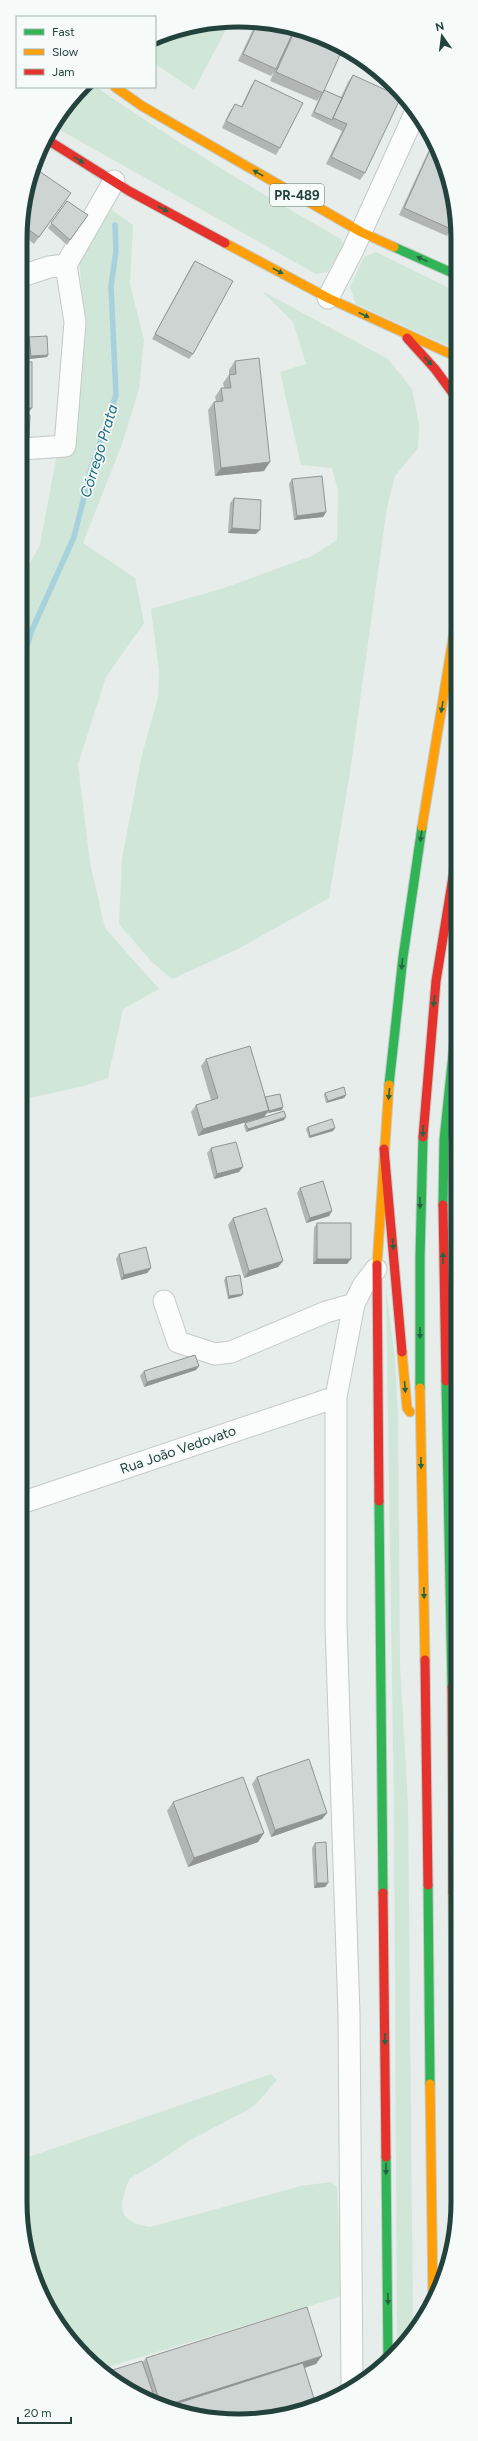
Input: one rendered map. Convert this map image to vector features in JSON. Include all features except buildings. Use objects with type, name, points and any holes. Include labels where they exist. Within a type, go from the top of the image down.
[{"type":"main road","name":"PR-489","points":[[116,88],[142,106],[361,232],[451,272]]},
{"type":"main road","points":[[51,142],[114,181],[328,298],[451,354]]},
{"type":"main road","points":[[402,332],[451,391]]},
{"type":"main road","points":[[388,2353],[378,1432],[375,1356],[376,1269],[384,1149],[403,957],[430,772],[451,649]]},
{"type":"main road","points":[[433,2288],[429,1868],[421,1429],[421,1164],[432,1015],[448,889],[451,877]]},
{"type":"main road","points":[[451,1073],[444,1140],[442,1249],[450,1521],[451,1622]]},
{"type":"main road","points":[[384,1149],[407,1408],[421,1429]]},
{"type":"street","points":[[328,298],[361,232],[413,118]]},
{"type":"street","points":[[27,449],[65,446],[74,322],[66,265],[114,181]]},
{"type":"street","points":[[27,274],[48,267],[66,265]]},
{"type":"street","points":[[352,2381],[349,2014],[336,1625],[336,1397],[354,1304],[363,1286],[376,1269]]},
{"type":"street","points":[[164,1301],[178,1342],[215,1354],[231,1352],[326,1312],[354,1304]]},
{"type":"street","name":"Rua João Vedovato","points":[[27,1501],[336,1397]]},
{"type":"green space","points":[[227,27],[194,90],[156,65],[156,44],[184,34]]},
{"type":"green space","points":[[98,88],[217,166],[341,239],[344,247],[327,272],[316,274],[58,129],[71,110],[89,89]]},
{"type":"green space","points":[[108,207],[133,225],[130,284],[144,340],[139,389],[122,444],[83,543],[135,578],[144,623],[106,677],[78,764],[90,863],[105,928],[159,989],[123,1009],[108,1078],[84,1086],[30,1098],[27,1098],[27,568],[40,545],[57,454],[73,453],[78,434],[83,314],[79,254]]},
{"type":"green space","points":[[376,252],[451,289],[451,347],[356,304],[350,287],[364,257]]},
{"type":"green space","points":[[262,291],[388,359],[412,389],[419,424],[418,448],[395,476],[387,507],[350,772],[329,898],[238,949],[172,979],[152,962],[119,924],[122,859],[142,754],[158,698],[159,671],[151,609],[224,588],[312,556],[337,540],[338,491],[332,468],[301,465],[280,372],[306,364],[293,322]]},
{"type":"green space","points":[[386,1288],[395,1359],[398,1416],[400,1665],[408,1805],[413,2323],[397,2343],[394,1808]]},
{"type":"green space","points":[[271,2074],[277,2080],[256,2104],[244,2112],[192,2139],[155,2164],[130,2178],[122,2204],[123,2211],[125,2216],[131,2221],[139,2225],[150,2227],[301,2186],[331,2182],[337,2187],[342,2296],[107,2367],[89,2352],[63,2320],[49,2296],[38,2270],[31,2243],[27,2216],[27,2158]]},
{"type":"waterway","name":"Córrego Prata","points":[[27,646],[32,630],[74,537],[91,469],[116,395],[111,286],[116,251],[115,225]]},
{"type":"traffic: fast","points":[[394,247],[451,272]]},
{"type":"traffic: fast","points":[[389,1085],[403,957],[422,827]]},
{"type":"traffic: fast","points":[[443,1205],[444,1140],[451,1073]]},
{"type":"traffic: fast","points":[[420,1388],[420,1258],[423,1137]]},
{"type":"traffic: fast","points":[[446,1381],[451,1636]]},
{"type":"traffic: fast","points":[[379,1501],[383,1893]]},
{"type":"traffic: fast","points":[[428,1885],[430,2084]]},
{"type":"traffic: fast","points":[[386,2157],[388,2353]]},
{"type":"traffic: slow","points":[[116,88],[142,106],[361,232],[394,247]]},
{"type":"traffic: slow","points":[[225,243],[328,298],[451,354]]},
{"type":"traffic: slow","points":[[422,827],[451,651]]},
{"type":"traffic: slow","points":[[377,1265],[389,1085]]},
{"type":"traffic: slow","points":[[402,1352],[407,1408],[410,1412]]},
{"type":"traffic: slow","points":[[420,1388],[425,1660]]},
{"type":"traffic: slow","points":[[430,2084],[433,2288]]},
{"type":"traffic: jam","points":[[51,142],[129,191],[225,243]]},
{"type":"traffic: jam","points":[[407,338],[435,369],[451,391]]},
{"type":"traffic: jam","points":[[423,1137],[436,981],[451,889]]},
{"type":"traffic: jam","points":[[384,1149],[402,1352]]},
{"type":"traffic: jam","points":[[443,1205],[446,1381]]},
{"type":"traffic: jam","points":[[377,1265],[379,1501]]},
{"type":"traffic: jam","points":[[425,1660],[428,1885]]},
{"type":"traffic: jam","points":[[383,1893],[386,2157]]}]
